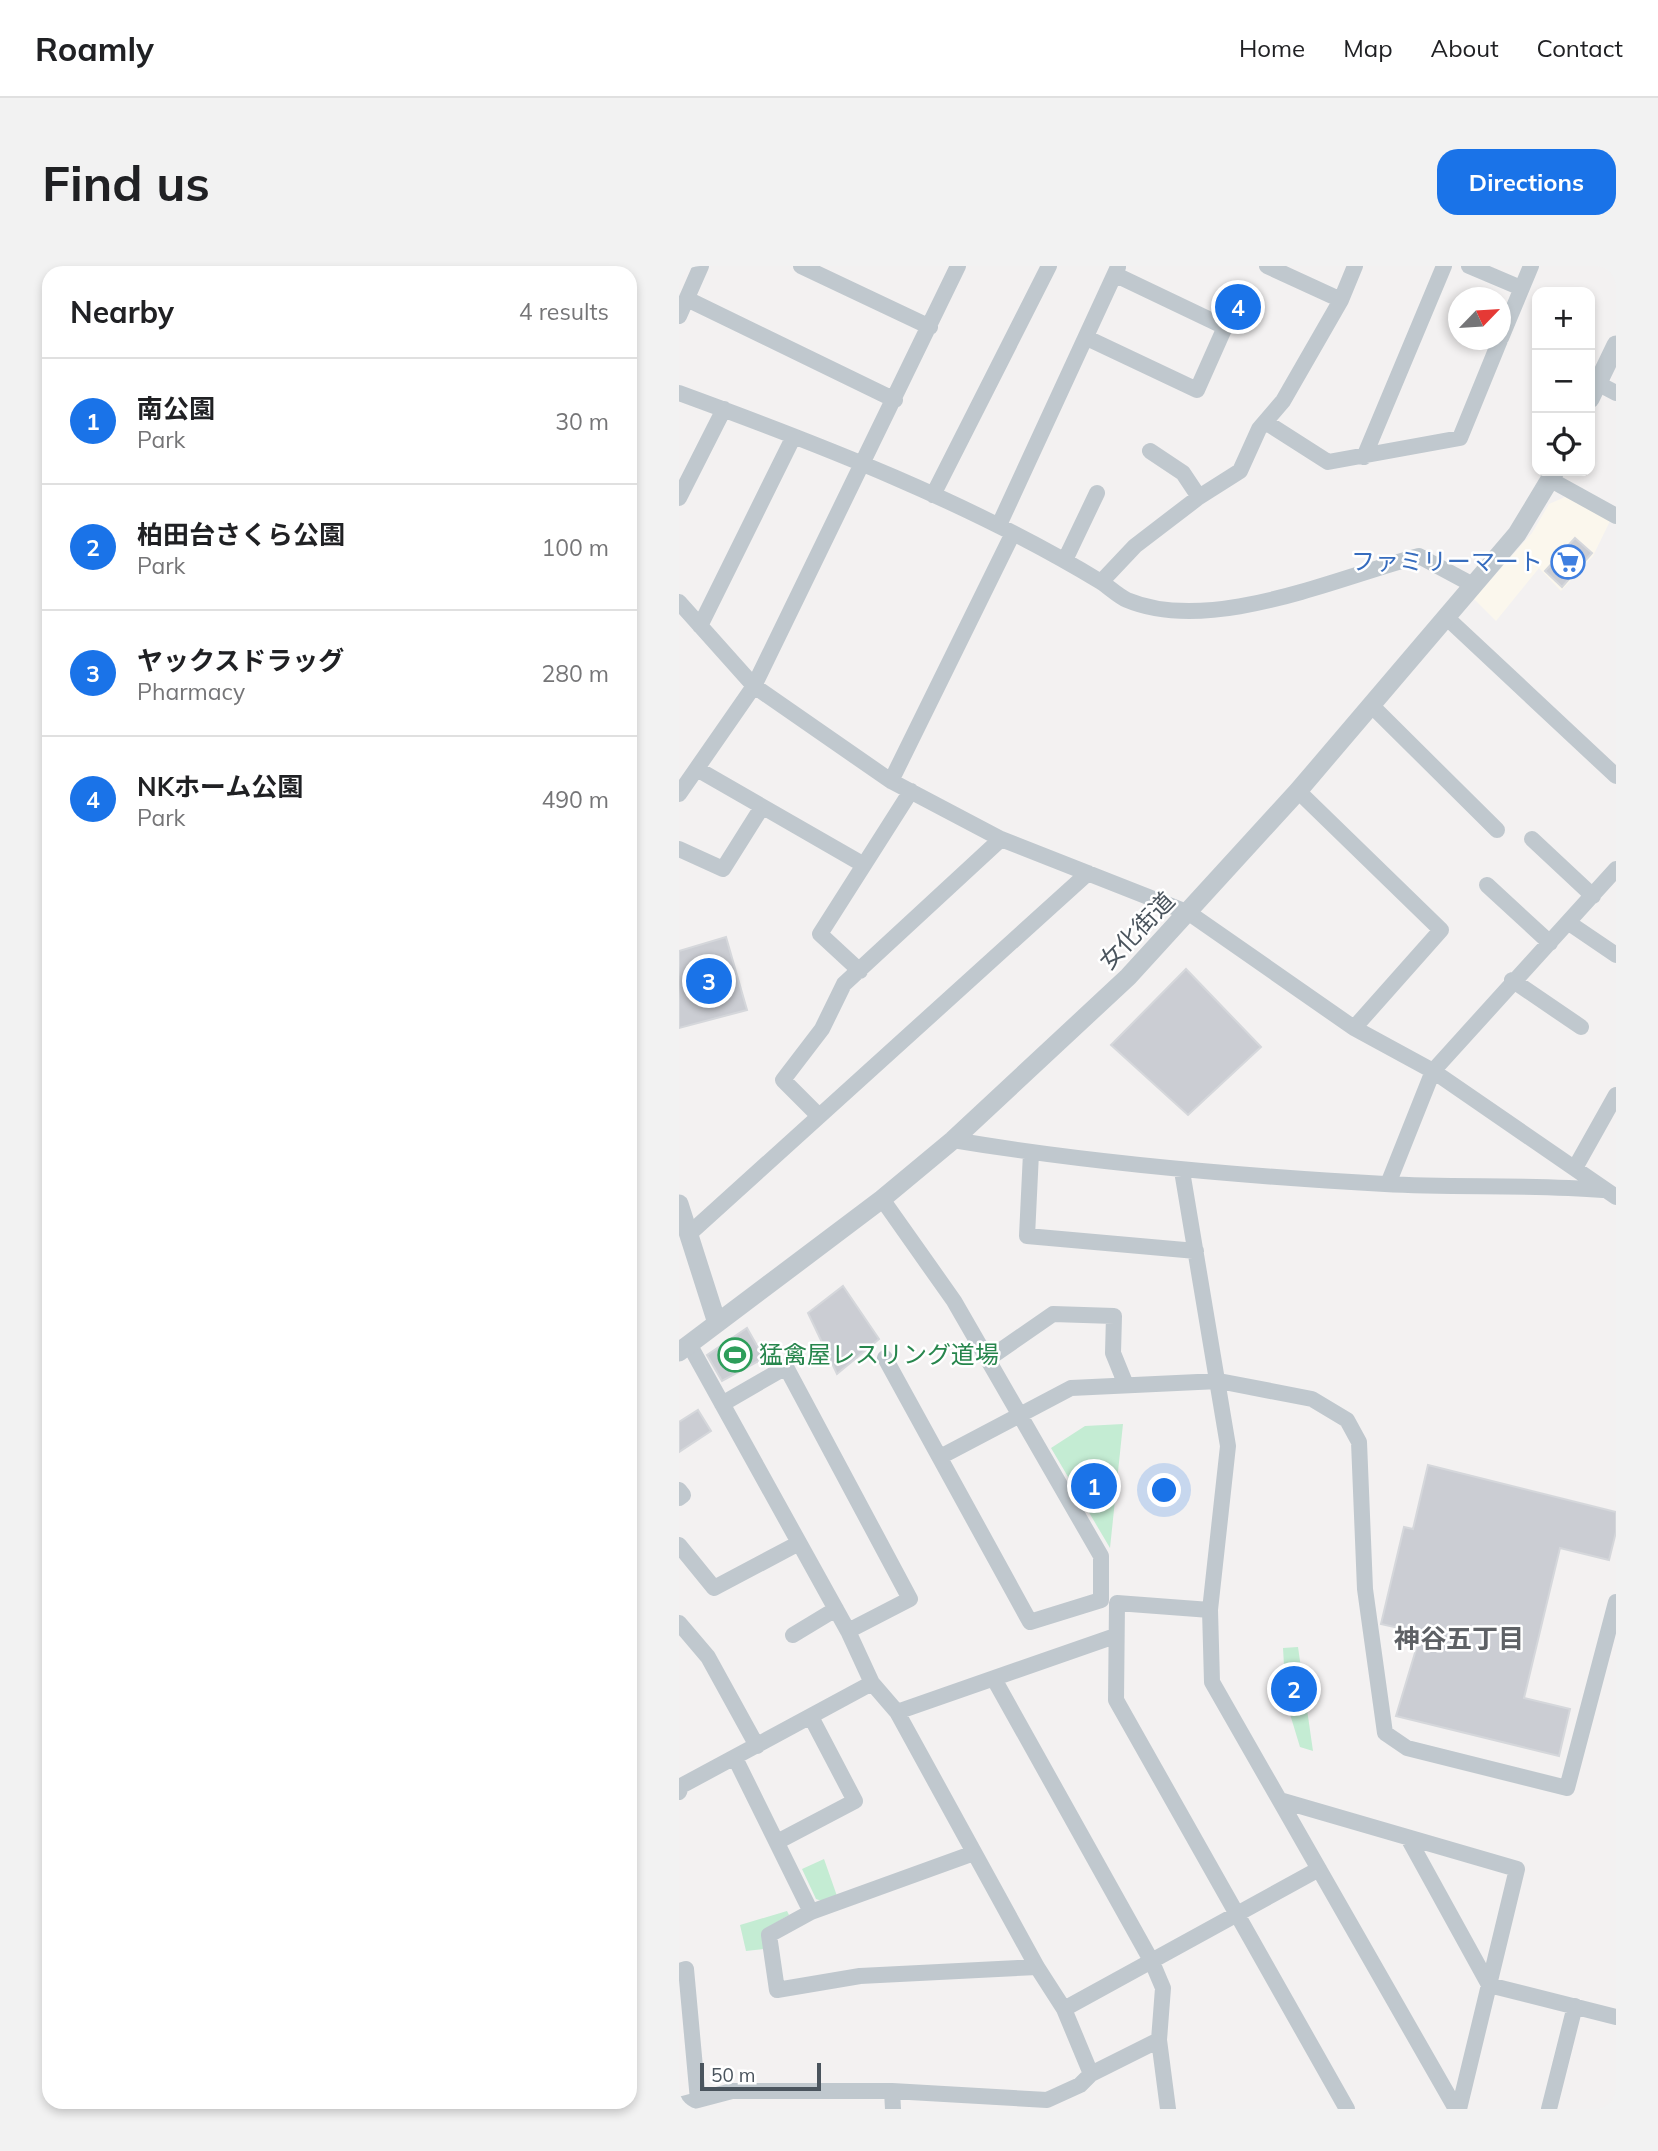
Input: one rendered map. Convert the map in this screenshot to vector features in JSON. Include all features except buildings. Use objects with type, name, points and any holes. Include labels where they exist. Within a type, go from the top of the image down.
[{"type":"street","points":[[679,316],[701,266]]},
{"type":"street","points":[[801,266],[930,327]]},
{"type":"street","points":[[679,794],[754,686],[863,467],[958,266]]},
{"type":"street","points":[[933,495],[1049,266]]},
{"type":"street","points":[[1267,266],[1341,300]]},
{"type":"street","points":[[1101,582],[1135,546],[1199,497],[1240,471],[1259,429],[1267,423],[1283,401],[1341,300],[1355,266]]},
{"type":"street","points":[[1364,457],[1444,266]]},
{"type":"street","points":[[1469,266],[1521,288]]},
{"type":"street","points":[[1511,312],[1531,266]]},
{"type":"street","points":[[891,780],[1006,529],[1087,338],[1116,270],[1225,327],[1197,390],[1087,338]]},
{"type":"street","points":[[687,299],[895,400]]},
{"type":"street","points":[[1595,387],[1616,345]]},
{"type":"street","points":[[1267,423],[1328,462],[1460,438],[1496,350]]},
{"type":"street","points":[[1595,391],[1616,393]]},
{"type":"street","points":[[679,393],[933,495],[1065,560],[1126,600],[1178,612],[1219,609],[1286,596],[1419,556],[1473,585]]},
{"type":"street","points":[[679,498],[724,409]]},
{"type":"street","points":[[701,626],[793,438]]},
{"type":"street","points":[[1150,452],[1183,473],[1199,497]]},
{"type":"street","name":"女化街道","points":[[684,1348],[881,1199],[953,1140],[1052,1050],[1189,913],[1298,791],[1517,534],[1552,476]]},
{"type":"street","points":[[1555,476],[1616,516]]},
{"type":"street","points":[[1065,560],[1097,493]]},
{"type":"street","points":[[679,602],[754,686],[891,780],[1001,839],[1189,913],[1354,1028],[1433,1071],[1611,1193]]},
{"type":"street","points":[[1446,617],[1616,776]]},
{"type":"street","points":[[1371,705],[1497,830]]},
{"type":"street","points":[[697,769],[864,864]]},
{"type":"street","points":[[860,971],[820,934],[911,791]]},
{"type":"street","points":[[1298,791],[1441,930],[1354,1028]]},
{"type":"street","points":[[679,849],[723,869],[762,807]]},
{"type":"street","points":[[818,1115],[783,1080],[822,1029],[845,984],[1001,839]]},
{"type":"street","points":[[1532,839],[1593,896]]},
{"type":"street","points":[[1388,1184],[1433,1071],[1512,980],[1569,923],[1616,869]]},
{"type":"street","points":[[688,1234],[1089,873]]},
{"type":"street","points":[[1487,885],[1550,943]]},
{"type":"street","points":[[1569,923],[1616,955]]},
{"type":"street","points":[[1512,980],[1581,1027]]},
{"type":"street","points":[[1575,1168],[1616,1095]]},
{"type":"street","points":[[953,1140],[1031,1153],[1182,1171],[1388,1184],[1611,1193]]},
{"type":"street","points":[[1031,1153],[1027,1236],[1196,1251]]},
{"type":"street","points":[[1182,1171],[1228,1446],[1210,1610],[1212,1682],[1283,1801],[1319,1869],[1458,2109]]},
{"type":"street","points":[[881,1199],[954,1301],[1101,1556],[1101,1600],[1030,1622],[942,1457],[885,1358]]},
{"type":"street","points":[[679,1204],[717,1323]]},
{"type":"street","points":[[988,1359],[1053,1314],[1114,1316],[1113,1353],[1126,1385]]},
{"type":"street","points":[[684,1348],[722,1405],[848,1631],[872,1683],[897,1712],[1037,1967],[1064,2009],[1091,2074]]},
{"type":"street","points":[[722,1405],[786,1367],[910,1599],[848,1631]]},
{"type":"street","points":[[942,1457],[1019,1413],[1071,1388],[1219,1381],[1312,1399],[1347,1420],[1359,1442],[1365,1589],[1385,1733],[1407,1748],[1567,1788],[1616,1602]]},
{"type":"street","points":[[679,1490],[683,1495],[679,1498]]},
{"type":"street","points":[[679,1545],[714,1588],[799,1543]]},
{"type":"street","points":[[1210,1610],[1117,1603],[1116,1700],[1347,2109]]},
{"type":"street","points":[[793,1635],[836,1609]]},
{"type":"street","points":[[679,1623],[708,1657],[757,1746]]},
{"type":"street","points":[[897,1712],[1115,1636]]},
{"type":"street","points":[[994,1679],[1152,1962],[1163,1988],[1159,2040],[1168,2109]]},
{"type":"street","points":[[679,1792],[681,1786],[872,1683]]},
{"type":"street","points":[[777,1842],[855,1801],[811,1717]]},
{"type":"street","points":[[735,1758],[811,1912]]},
{"type":"street","points":[[1283,1801],[1517,1869],[1458,2109]]},
{"type":"street","points":[[1408,1838],[1489,1985],[1616,2017]]},
{"type":"street","points":[[974,1853],[811,1912],[769,1934],[777,1990],[860,1976],[1037,1967]]},
{"type":"street","points":[[1064,2009],[1319,1869]]},
{"type":"street","points":[[679,1971],[687,1969],[698,2099]]},
{"type":"street","points":[[1549,2109],[1575,2006]]},
{"type":"street","points":[[679,2105],[732,2091],[892,2091],[1047,2104],[1080,2085],[1091,2074],[1159,2040]]},
{"type":"street","points":[[892,2091],[893,2109]]},
{"type":"street","points":[[761,2092],[761,2109]]},
{"type":"shaded area","points":[[1565,497],[1611,519],[1593,556],[1561,591],[1539,568],[1496,621],[1474,599],[1532,533],[1549,504]]},
{"type":"green space","points":[[1234,294],[1253,297],[1238,325],[1223,318]]},
{"type":"green space","points":[[1123,1424],[1110,1548],[1051,1448],[1085,1426]]},
{"type":"green space","points":[[1298,1647],[1313,1751],[1300,1747],[1286,1701],[1283,1648]]},
{"type":"green space","points":[[824,1859],[837,1896],[822,1901],[816,1899],[802,1869]]},
{"type":"green space","points":[[787,1911],[789,1915],[770,1926],[764,1949],[746,1951],[740,1925]]},
{"type":"place","name":"NKホーム公園","points":[[1238,307]]},
{"type":"place","name":"ファミリーマート","points":[[1568,562]]},
{"type":"place","name":"ヤックスドラッグ","points":[[709,981]]},
{"type":"place","name":"猛禽屋レスリング道場","points":[[735,1355]]},
{"type":"place","name":"南公園","points":[[1094,1486]]},
{"type":"place","name":"柏田台さくら公園","points":[[1294,1689]]},
{"type":"district","name":"神谷五丁目","points":[[1459,1639]]}]
